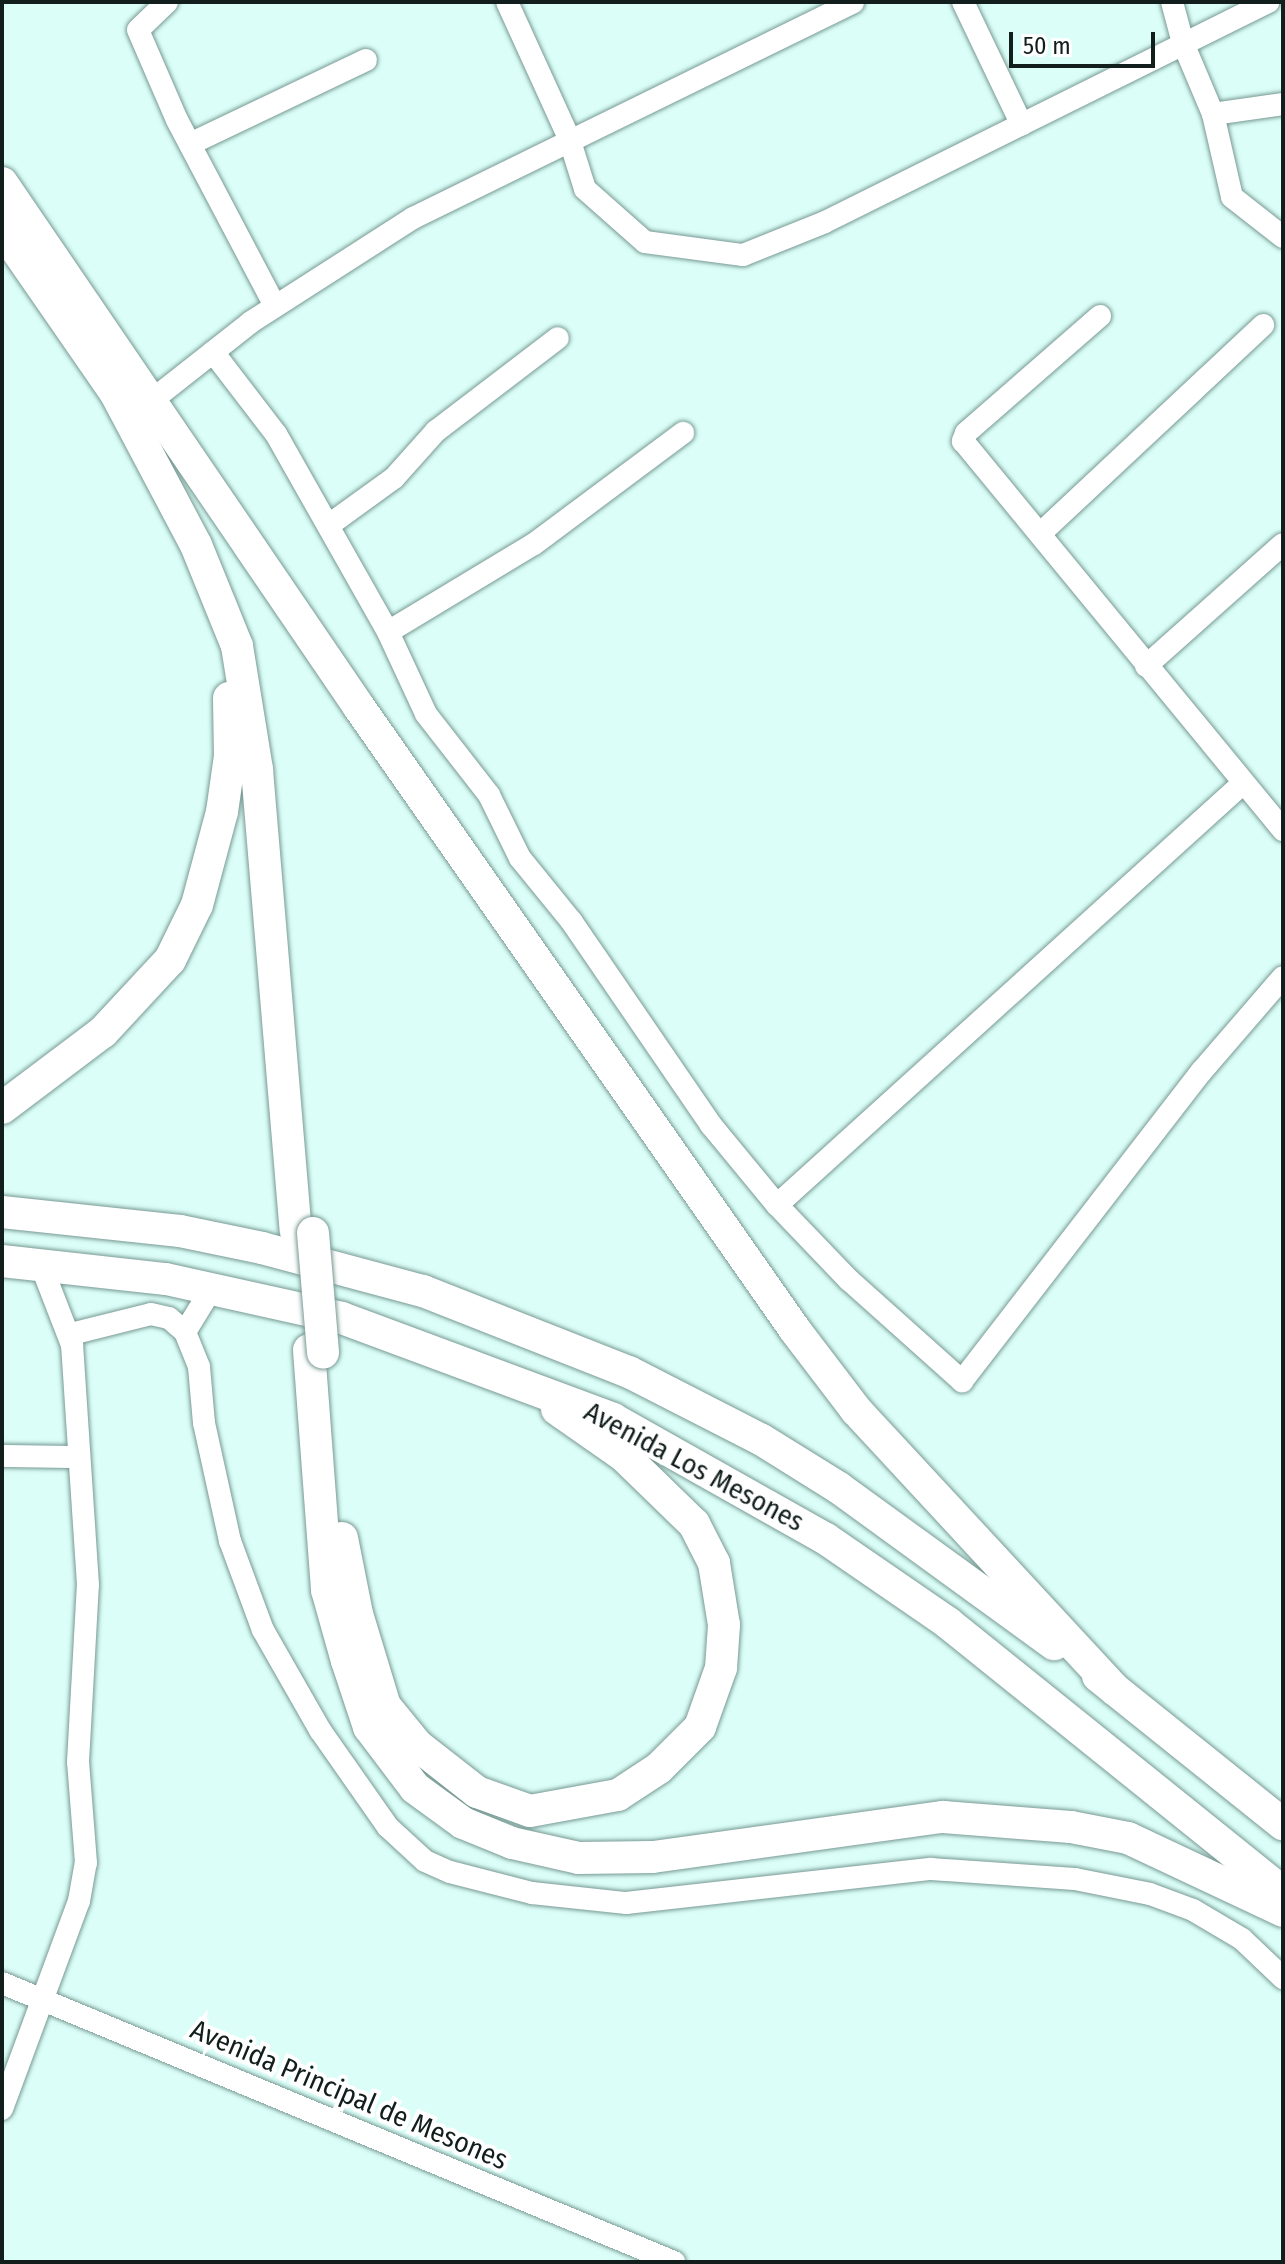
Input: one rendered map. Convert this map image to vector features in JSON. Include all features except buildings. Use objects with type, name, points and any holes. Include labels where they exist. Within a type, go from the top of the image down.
[{"type":"highway","points":[[2,183],[804,1342],[917,1478],[1115,1690]]},
{"type":"highway","points":[[4,235],[115,392],[167,486],[218,596],[237,646],[257,770],[316,1352],[346,1570],[385,1706],[417,1745],[477,1792],[530,1811],[618,1795],[659,1768],[700,1727],[721,1668],[724,1625],[714,1563],[694,1524],[624,1456],[516,1379]]},
{"type":"highway","points":[[151,401],[243,605],[261,664],[274,749],[304,1232]]},
{"type":"highway","points":[[2,1108],[50,1076],[125,1012],[170,960],[197,905],[222,812],[230,756],[229,685],[218,596]]},
{"type":"highway","name":"Avenida Los Mesones","points":[[2,1212],[180,1231],[262,1248],[423,1291],[629,1372],[762,1440],[839,1488],[1115,1690],[1283,1824]]},
{"type":"highway","name":"Avenida Los Mesones","points":[[2,1261],[212,1288],[342,1318],[516,1379],[613,1419],[826,1539],[948,1623],[1283,1892]]},
{"type":"highway","points":[[316,1352],[327,1590],[347,1661],[369,1727],[415,1788],[463,1823],[512,1843],[579,1858],[653,1857],[943,1817],[1071,1827],[1128,1838],[1283,1911]]},
{"type":"street","points":[[167,2],[138,30],[190,144],[275,306]]},
{"type":"street","points":[[507,2],[569,138],[585,189],[645,242],[743,255],[825,222],[947,158],[1022,125],[1268,2]]},
{"type":"street","points":[[151,401],[275,306],[413,218],[569,138],[853,2]]},
{"type":"street","points":[[963,2],[1022,125]]},
{"type":"street","points":[[1172,2],[1183,43],[1213,114],[1232,197],[1283,237]]},
{"type":"street","points":[[190,144],[366,60]]},
{"type":"street","points":[[1213,114],[1283,104]]},
{"type":"street","points":[[1100,316],[966,433],[963,441],[1042,532],[1241,785],[1283,830]]},
{"type":"street","points":[[1042,532],[1263,325]]},
{"type":"street","points":[[329,525],[394,478],[436,431],[558,338]]},
{"type":"street","points":[[213,352],[276,434],[388,632],[426,714],[489,795],[520,858],[572,922],[711,1125],[777,1205],[849,1280],[962,1381],[1201,1072],[1283,977]]},
{"type":"street","points":[[388,632],[534,544],[683,433]]},
{"type":"street","points":[[1146,666],[1283,544]]},
{"type":"street","points":[[777,1205],[1241,785]]},
{"type":"street","points":[[2,2109],[79,1901],[86,1863],[78,1762],[88,1585],[76,1457],[71,1334],[41,1265]]},
{"type":"street","points":[[185,1332],[212,1288]]},
{"type":"street","points":[[71,1334],[151,1314],[169,1318],[185,1332],[199,1367],[204,1423],[230,1541],[263,1630],[320,1730],[388,1827],[425,1861],[450,1872],[532,1893],[626,1903],[931,1869],[1075,1879],[1150,1894],[1193,1910],[1242,1939],[1283,1978]]},
{"type":"street","points":[[2,1456],[76,1457]]},
{"type":"street","name":"Avenida Principal de Mesones","points":[[2,1983],[674,2262]]}]
